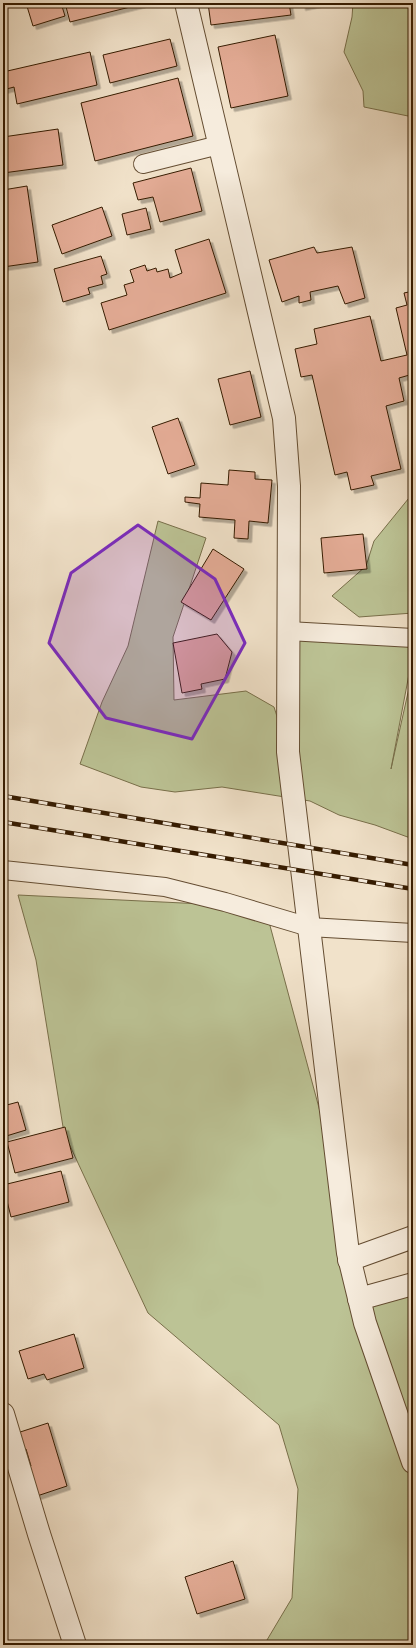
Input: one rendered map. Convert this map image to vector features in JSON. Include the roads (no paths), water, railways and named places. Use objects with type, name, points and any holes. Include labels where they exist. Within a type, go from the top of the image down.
[{"type":"street","points":[[186,3],[284,418],[289,486],[288,752],[349,1260],[365,1323],[413,1462]]},
{"type":"street","points":[[349,1260],[413,1238]]},
{"type":"street","points":[[359,1299],[413,1284]]},
{"type":"street","points":[[3,1414],[39,1534],[76,1645]]},
{"type":"lane","points":[[143,164],[219,145]]},
{"type":"lane","points":[[288,630],[413,638]]},
{"type":"lane","points":[[3,870],[165,887],[225,902],[309,927],[413,933]]},
{"type":"railway","points":[[3,796],[413,865]]},
{"type":"railway","points":[[3,822],[413,889]]}]
